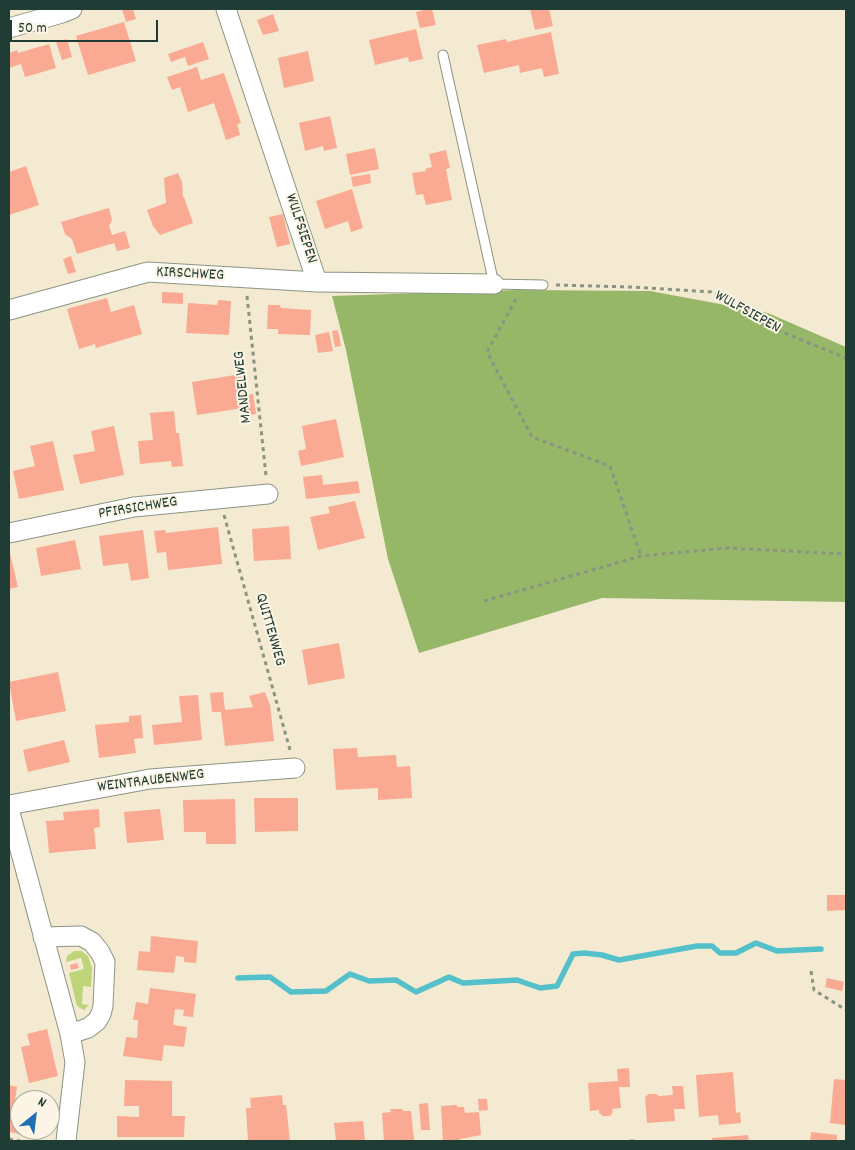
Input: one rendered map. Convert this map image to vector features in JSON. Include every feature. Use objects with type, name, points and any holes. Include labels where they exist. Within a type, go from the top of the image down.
[{"type":"street","points":[[9,28],[72,9]]},
{"type":"street","name":"WULFSIEPEN","points":[[226,9],[317,282],[494,284]]},
{"type":"street","name":"KIRSCHWEG","points":[[9,310],[148,272],[317,282]]},
{"type":"street","name":"PFIRSICHWEG","points":[[9,533],[134,507],[268,494]]},
{"type":"street","name":"WEINTRAUBENWEG","points":[[9,805],[150,779],[295,768]]},
{"type":"street","points":[[9,809],[70,1034],[75,1062],[66,1141]]},
{"type":"street","points":[[44,937],[81,936],[92,942],[105,962],[101,1014],[97,1021],[88,1028],[70,1034]]},
{"type":"lane","points":[[443,55],[494,284]]},
{"type":"lane","name":"WULFSIEPEN","points":[[494,284],[543,284]]},
{"type":"path","name":"MANDELWEG","points":[[246,278],[268,494]]},
{"type":"path","points":[[524,284],[487,352],[532,437],[610,466],[640,556]]},
{"type":"path","name":"WULFSIEPEN","points":[[543,284],[714,292],[765,326],[846,358]]},
{"type":"path","name":"QUITTENWEG","points":[[219,498],[295,768]]},
{"type":"path","points":[[484,601],[640,556],[728,548],[846,554]]},
{"type":"path","points":[[811,971],[814,990],[846,1010]]},
{"type":"path","points":[[9,1139],[20,1141]]},
{"type":"path","points":[[630,1141],[638,1141]]},
{"type":"green space","points":[[516,290],[650,291],[768,313],[846,347],[846,602],[602,598],[419,653],[388,559],[346,350],[332,296]]},
{"type":"green space","points":[[74,951],[81,951],[88,956],[92,968],[91,987],[83,986],[82,1004],[89,1005],[84,1010],[77,1006],[69,973],[84,969],[81,958],[66,962],[67,956]]},
{"type":"building","points":[[122,9],[133,9],[136,19],[126,22]]},
{"type":"building","points":[[432,9],[436,25],[420,28],[416,12]]},
{"type":"building","points":[[530,9],[549,9],[553,26],[535,30]]},
{"type":"building","points":[[273,14],[279,31],[263,35],[257,20]]},
{"type":"building","points":[[124,22],[136,61],[88,75],[76,36]]},
{"type":"building","points":[[416,29],[423,59],[409,62],[408,57],[375,65],[369,40]]},
{"type":"building","points":[[551,32],[559,74],[544,77],[542,68],[520,73],[519,65],[484,73],[477,45],[506,39],[507,42]]},
{"type":"building","points":[[67,39],[72,57],[62,60],[56,42]]},
{"type":"building","points":[[203,42],[209,59],[188,66],[185,57],[171,62],[168,54]]},
{"type":"building","points":[[49,44],[56,68],[25,77],[21,64],[9,68],[9,53],[17,50],[18,53]]},
{"type":"building","points":[[308,51],[314,81],[284,88],[278,58]]},
{"type":"building","points":[[197,67],[201,80],[224,73],[241,123],[237,124],[240,135],[226,140],[214,103],[188,112],[180,87],[172,90],[167,77]]},
{"type":"building","points":[[330,116],[337,148],[324,151],[323,146],[305,151],[299,123]]},
{"type":"building","points":[[375,148],[379,169],[350,175],[346,154]]},
{"type":"building","points":[[446,150],[450,168],[446,169],[452,200],[426,205],[423,194],[416,195],[412,173],[426,171],[425,169],[432,167],[429,154]]},
{"type":"building","points":[[26,166],[39,205],[9,215],[9,172]]},
{"type":"building","points":[[178,173],[182,182],[183,197],[193,223],[160,235],[153,226],[147,210],[166,203],[164,178]]},
{"type":"building","points":[[370,174],[371,183],[353,187],[351,177]]},
{"type":"building","points":[[352,189],[363,228],[351,232],[348,221],[325,229],[316,201]]},
{"type":"building","points":[[109,208],[112,220],[109,226],[112,235],[125,231],[130,248],[117,251],[114,243],[77,254],[72,239],[65,234],[61,222]]},
{"type":"building","points":[[283,214],[290,244],[277,247],[269,217]]},
{"type":"building","points":[[71,256],[76,272],[68,274],[63,259]]},
{"type":"building","points":[[162,292],[183,293],[183,304],[162,303]]},
{"type":"building","points":[[107,298],[111,312],[134,305],[142,334],[96,348],[95,344],[79,349],[67,309]]},
{"type":"building","points":[[218,300],[231,301],[229,335],[186,333],[188,303],[217,305]]},
{"type":"building","points":[[268,305],[311,310],[310,335],[278,334],[278,329],[267,329]]},
{"type":"building","points":[[338,330],[341,346],[335,347],[332,331]]},
{"type":"building","points":[[329,332],[333,351],[318,353],[315,335]]},
{"type":"building","points":[[241,374],[244,395],[253,394],[256,414],[244,416],[243,408],[197,415],[192,382]]},
{"type":"building","points":[[174,411],[176,433],[179,433],[183,466],[172,467],[171,461],[140,464],[138,441],[153,440],[150,413]]},
{"type":"building","points":[[336,419],[344,457],[301,466],[298,451],[306,449],[302,426]]},
{"type":"building","points":[[114,426],[124,475],[80,484],[73,455],[95,451],[91,431]]},
{"type":"building","points":[[53,441],[64,490],[19,499],[13,471],[35,466],[30,446]]},
{"type":"building","points":[[322,475],[323,485],[358,481],[360,493],[306,499],[303,477]]},
{"type":"building","points":[[355,501],[365,538],[318,550],[310,517],[330,513],[328,507]]},
{"type":"building","points":[[289,526],[291,559],[254,561],[252,529]]},
{"type":"building","points":[[218,527],[222,564],[168,570],[166,552],[157,553],[154,531],[165,530],[166,533]]},
{"type":"building","points":[[143,530],[149,578],[131,581],[128,563],[103,566],[99,536]]},
{"type":"building","points":[[75,540],[81,569],[41,576],[36,548]]},
{"type":"building","points":[[9,554],[18,587],[9,589]]},
{"type":"building","points":[[339,643],[345,678],[308,685],[302,650]]},
{"type":"building","points":[[58,672],[66,711],[16,721],[9,682]]},
{"type":"building","points":[[223,692],[225,710],[253,707],[249,696],[265,692],[270,705],[274,741],[225,746],[221,712],[212,712],[210,693]]},
{"type":"building","points":[[198,695],[202,740],[154,745],[152,725],[182,722],[179,696]]},
{"type":"building","points":[[141,715],[143,738],[134,739],[136,753],[99,758],[95,725],[129,722],[129,716]]},
{"type":"building","points":[[64,740],[70,762],[28,772],[23,750]]},
{"type":"building","points":[[357,748],[358,757],[396,755],[397,767],[410,766],[412,798],[378,800],[378,788],[336,790],[333,749]]},
{"type":"building","points":[[254,798],[298,798],[298,831],[255,832]]},
{"type":"building","points":[[235,799],[236,844],[206,844],[206,832],[184,832],[183,800]]},
{"type":"building","points":[[99,809],[100,827],[94,828],[96,849],[49,853],[46,821],[64,820],[63,812]]},
{"type":"building","points":[[160,809],[164,840],[127,843],[124,812]]},
{"type":"building","points":[[827,895],[846,895],[846,910],[827,911]]},
{"type":"building","points":[[151,936],[198,941],[196,963],[184,962],[184,957],[176,956],[174,973],[137,970],[139,951],[150,952]]},
{"type":"building","points":[[77,963],[79,968],[71,970],[70,965]]},
{"type":"building","points":[[827,978],[844,982],[842,991],[825,987]]},
{"type":"building","points":[[150,988],[196,994],[193,1017],[183,1016],[184,1010],[175,1009],[173,1025],[187,1027],[184,1047],[164,1045],[162,1061],[123,1056],[126,1037],[137,1038],[138,1020],[133,1020],[136,1002],[148,1004]]},
{"type":"building","points":[[47,1029],[58,1076],[29,1083],[21,1047],[30,1045],[27,1034]]},
{"type":"building","points":[[629,1068],[630,1087],[619,1087],[621,1108],[612,1109],[613,1112],[610,1116],[603,1116],[599,1113],[599,1110],[590,1111],[588,1083],[618,1081],[617,1069]]},
{"type":"building","points":[[733,1072],[736,1113],[740,1112],[741,1123],[719,1125],[718,1115],[699,1117],[696,1075]]},
{"type":"building","points":[[834,1079],[846,1080],[846,1125],[830,1123]]},
{"type":"building","points":[[125,1080],[172,1081],[172,1116],[185,1116],[184,1137],[117,1137],[117,1116],[139,1117],[139,1106],[124,1106]]},
{"type":"building","points":[[9,1085],[17,1087],[17,1090],[10,1090],[9,1132]]},
{"type":"building","points":[[672,1086],[683,1086],[685,1109],[674,1109],[675,1121],[647,1123],[645,1097],[649,1094],[659,1096],[673,1095]]},
{"type":"building","points":[[282,1095],[283,1105],[286,1105],[290,1141],[248,1141],[246,1108],[251,1108],[250,1098]]},
{"type":"building","points":[[478,1099],[487,1099],[488,1110],[479,1111]]},
{"type":"building","points":[[428,1103],[430,1130],[421,1130],[419,1104]]},
{"type":"building","points":[[457,1105],[457,1107],[464,1107],[465,1113],[479,1112],[481,1135],[460,1139],[460,1141],[443,1141],[441,1106]]},
{"type":"building","points":[[390,1109],[411,1111],[414,1140],[384,1141],[382,1113],[391,1112]]},
{"type":"building","points":[[363,1121],[365,1141],[336,1141],[334,1123]]},
{"type":"building","points":[[811,1132],[837,1135],[837,1141],[810,1141]]},
{"type":"building","points":[[748,1135],[749,1141],[712,1141],[712,1138]]},
{"type":"waterway","points":[[238,978],[270,977],[291,992],[326,991],[350,974],[369,981],[396,980],[416,992],[449,977],[463,983],[517,980],[540,988],[557,986],[573,954],[602,955],[619,960],[697,946],[712,946],[720,953],[736,953],[756,943],[777,951],[821,949]]}]
